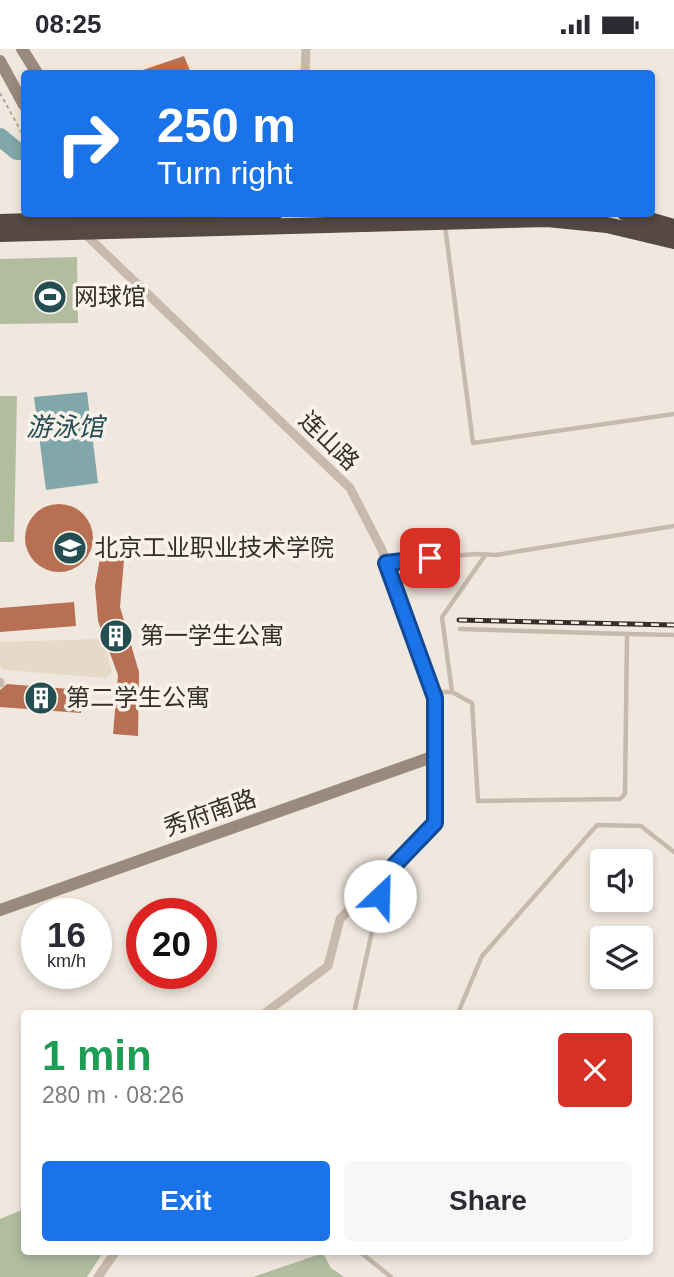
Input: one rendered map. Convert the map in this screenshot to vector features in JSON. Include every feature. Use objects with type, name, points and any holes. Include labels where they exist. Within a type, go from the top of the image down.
[{"type":"highway","points":[[119,221],[197,217]]},
{"type":"highway","points":[[0,222],[444,217],[577,220],[674,241]]},
{"type":"highway","points":[[639,217],[674,227]]},
{"type":"highway","points":[[0,234],[75,221]]},
{"type":"street","points":[[22,49],[35,70]]},
{"type":"street","points":[[305,70],[306,49]]},
{"type":"street","points":[[0,61],[21,100]]},
{"type":"street","name":"连山路","points":[[75,221],[350,488],[386,563],[433,692],[435,823],[340,919],[328,966],[269,1010]]},
{"type":"street","name":"秀府南路","points":[[0,910],[435,757]]},
{"type":"street","points":[[98,1277],[113,1255]]},
{"type":"lane","points":[[444,217],[472,443],[674,414]]},
{"type":"lane","points":[[386,563],[485,554],[674,526]]},
{"type":"lane","points":[[452,692],[442,617],[485,554]]},
{"type":"lane","points":[[460,629],[674,635]]},
{"type":"lane","points":[[433,692],[452,692],[472,703],[478,801],[620,799],[625,794],[627,634]]},
{"type":"lane","points":[[459,1010],[482,956],[597,825],[641,826],[674,852]]},
{"type":"lane","points":[[355,1010],[384,876]]},
{"type":"lane","points":[[364,1255],[391,1277]]},
{"type":"path","points":[[0,93],[21,132]]},
{"type":"green space","points":[[77,257],[78,323],[0,324],[0,259]]},
{"type":"green space","points":[[0,396],[17,396],[14,542],[0,542]]},
{"type":"green space","points":[[21,1210],[21,1255],[101,1255],[87,1277],[0,1277],[0,1219]]},
{"type":"green space","points":[[324,1255],[331,1268],[344,1277],[253,1277]]},
{"type":"shaded area","points":[[99,639],[104,643],[112,672],[106,678],[4,670],[0,666],[0,642]]},
{"type":"water","name":"游泳馆","points":[[87,392],[98,483],[46,490],[34,397]]},
{"type":"building","points":[[184,56],[190,70],[143,70]]},
{"type":"building","points":[[59,504],[72,507],[83,514],[90,525],[93,538],[90,551],[83,562],[72,569],[59,572],[46,569],[35,562],[28,551],[25,538],[28,525],[35,514],[46,507]]},
{"type":"building","name":"第一学生公寓","points":[[101,553],[124,560],[120,607],[139,672],[138,736],[113,734],[118,675],[98,621],[95,586]]},
{"type":"building","points":[[74,602],[76,626],[0,632],[0,608]]},
{"type":"building","name":"第二学生公寓","points":[[7,684],[83,690],[81,713],[0,707],[0,690]]},
{"type":"waterway","points":[[0,137],[17,151],[21,151]]},
{"type":"railway","points":[[459,620],[674,625]]},
{"type":"place","name":"网球馆","points":[[50,297]]},
{"type":"place","name":"北京工业职业技术学院","points":[[70,548]]},
{"type":"place","name":"第一学生公寓","points":[[116,636]]},
{"type":"place","name":"第二学生公寓","points":[[41,698]]},
{"type":"route","points":[[380,896],[384,876],[435,823],[435,698],[386,563],[430,558]]}]
